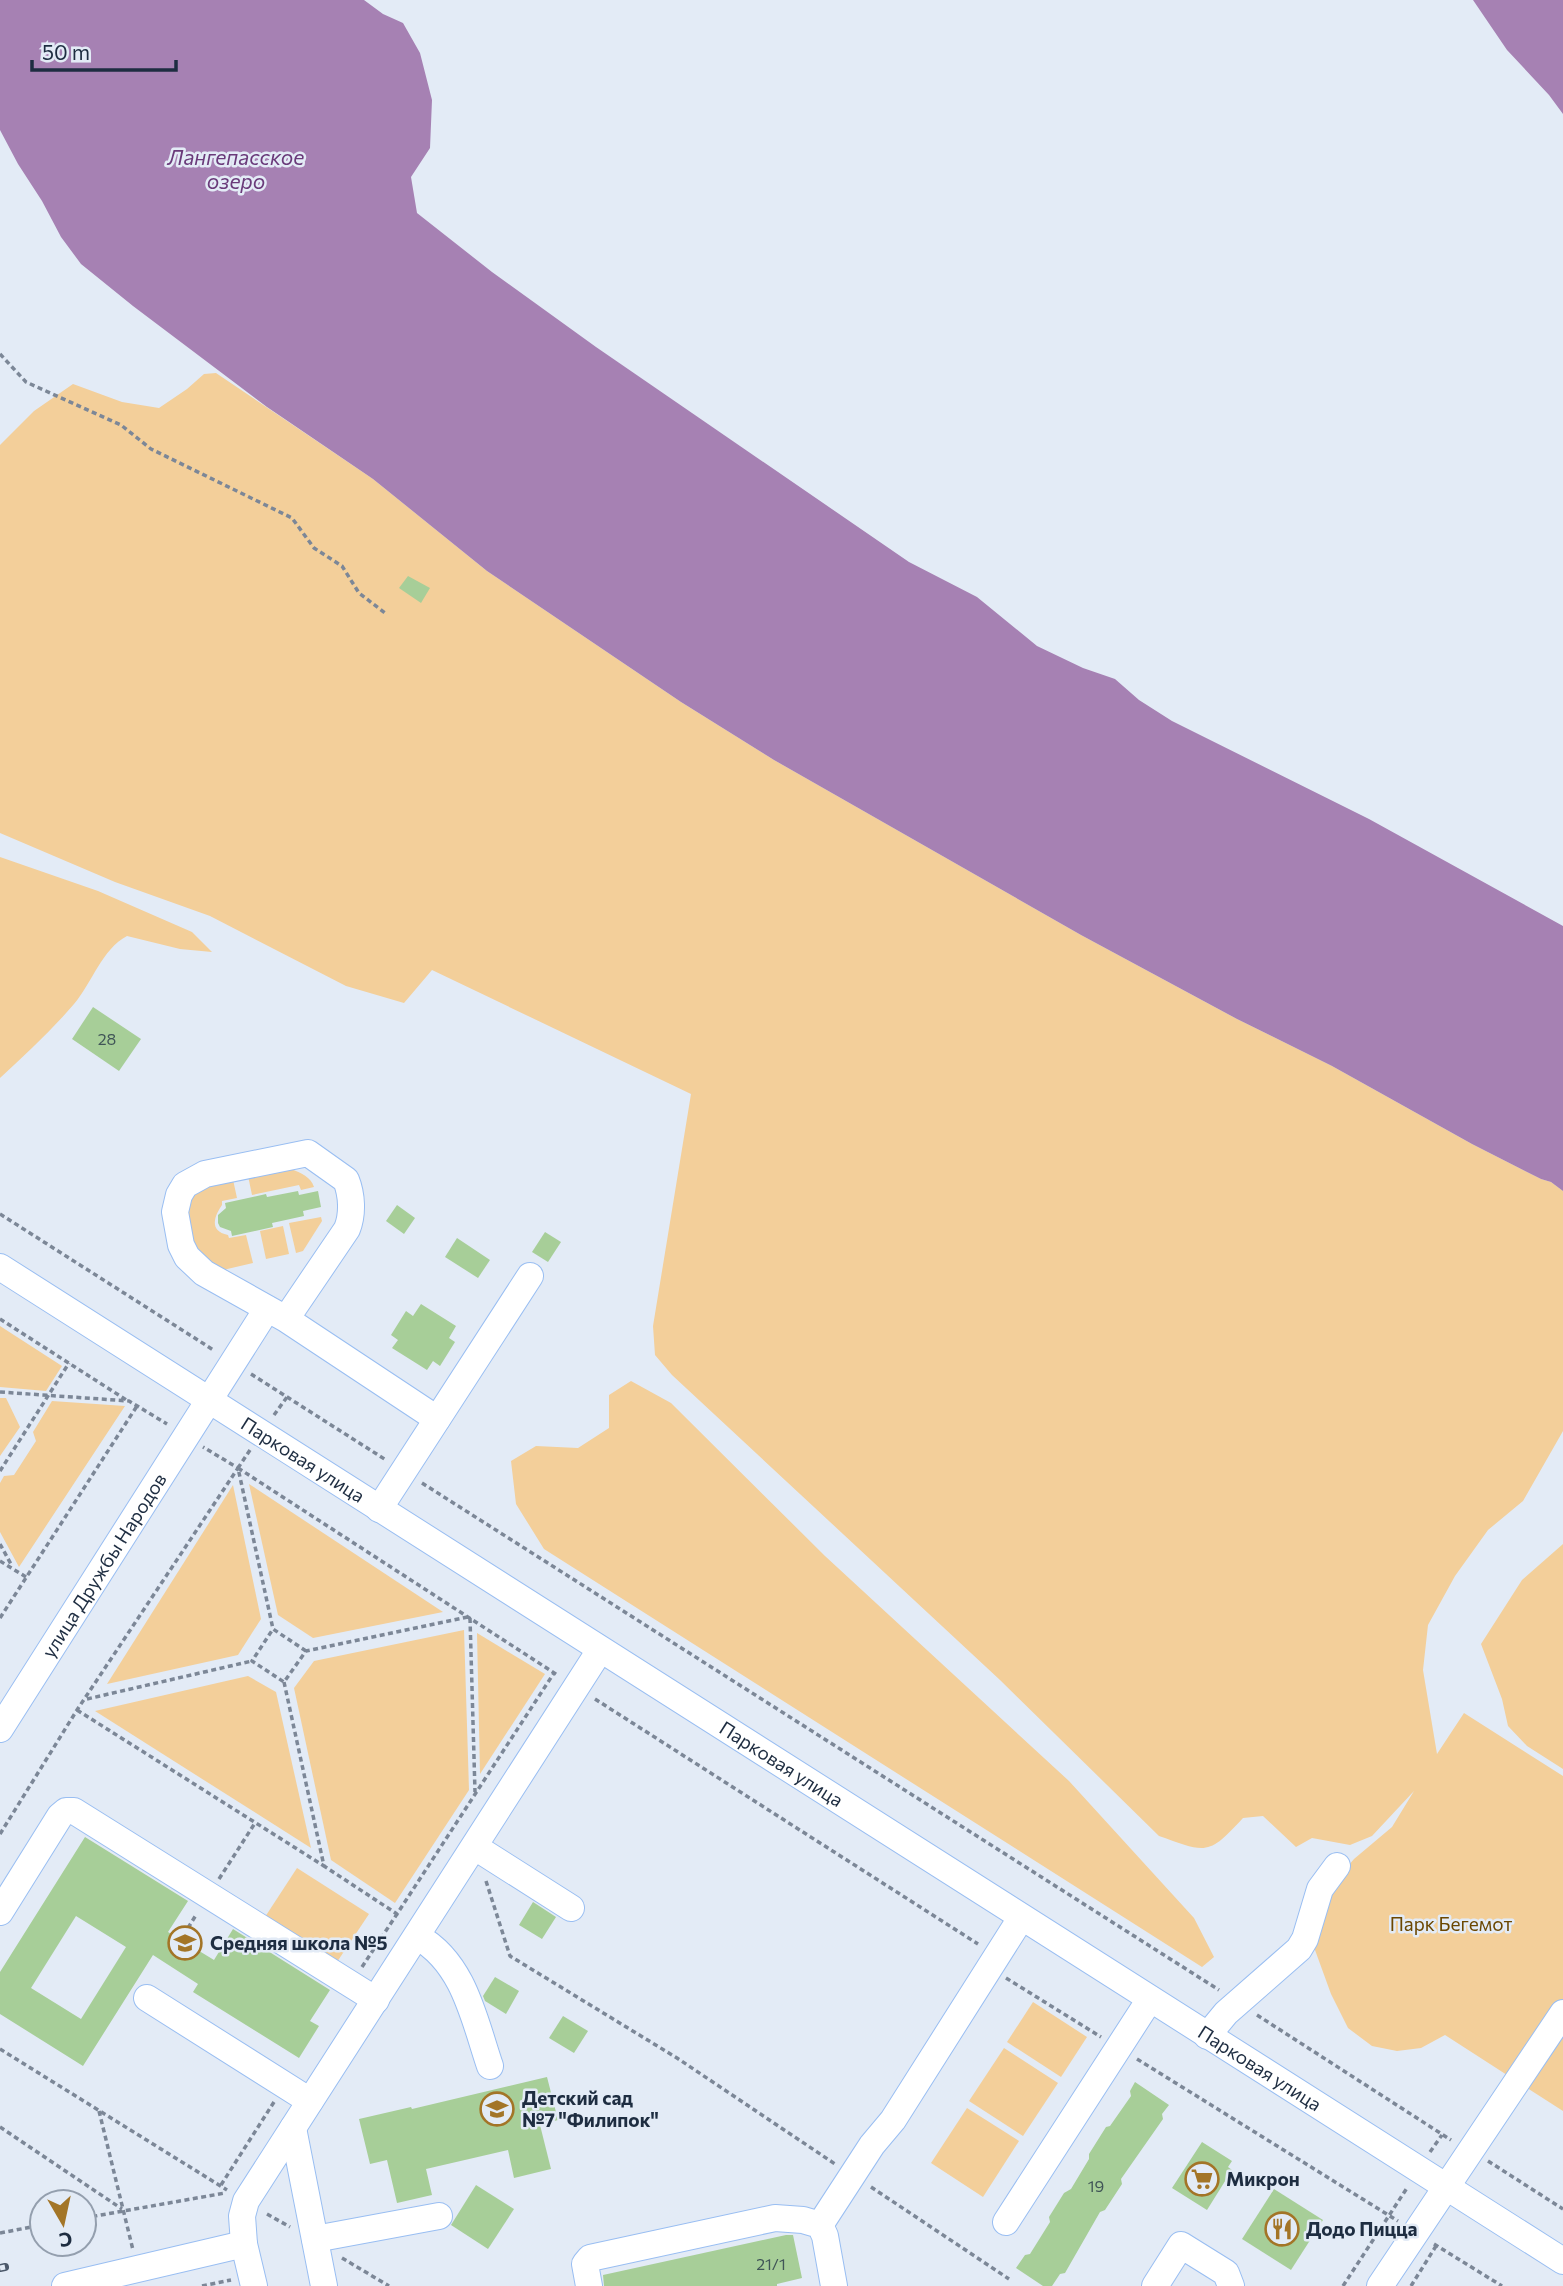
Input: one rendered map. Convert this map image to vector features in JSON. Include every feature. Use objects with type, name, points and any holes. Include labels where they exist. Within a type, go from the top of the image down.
[{"type":"street","points":[[277,1314],[347,1229],[351,1219],[346,1180],[309,1153],[205,1174],[185,1185],[178,1195],[175,1212],[181,1245],[187,1257],[204,1273],[277,1314],[438,1419]]},
{"type":"street","name":"Парковая улица","points":[[0,1267],[1563,2261]]},
{"type":"street","points":[[379,1509],[530,1276]]},
{"type":"street","name":"улица Дружбы Народов","points":[[0,1729],[232,1362],[277,1314]]},
{"type":"street","points":[[254,2286],[244,2244],[242,2216],[246,2202],[600,1650]]},
{"type":"street","points":[[0,1912],[60,1816],[66,1811],[74,1811],[376,2000]]},
{"type":"street","points":[[475,1846],[570,1908]]},
{"type":"street","points":[[1207,2036],[1237,2002],[1299,1949],[1305,1939],[1320,1889],[1337,1866]]},
{"type":"street","points":[[820,2225],[872,2145],[893,2120],[1021,1918]]},
{"type":"street","points":[[418,1937],[438,1950],[458,1976],[490,2066]]},
{"type":"street","points":[[147,1998],[310,2101]]},
{"type":"street","points":[[1006,2222],[1150,1999]]},
{"type":"street","points":[[1380,2286],[1563,2013]]},
{"type":"street","points":[[293,2128],[324,2286]]},
{"type":"street","points":[[315,2241],[439,2216]]},
{"type":"street","points":[[589,2286],[585,2264],[590,2258],[775,2218],[803,2220],[820,2225],[825,2236],[834,2286]]},
{"type":"street","points":[[65,2286],[244,2244]]},
{"type":"street","points":[[1155,2286],[1181,2245],[1226,2273],[1231,2286]]},
{"type":"path","points":[[0,354],[26,382],[121,425],[151,449],[292,518],[314,548],[342,566],[359,593],[386,613]]},
{"type":"path","points":[[0,1214],[1563,2209]]},
{"type":"path","points":[[0,1319],[237,1468],[987,1950],[999,1974],[1502,2286]]},
{"type":"path","points":[[0,1471],[69,1363]]},
{"type":"path","points":[[0,1392],[128,1401]]},
{"type":"path","points":[[0,1618],[137,1406]]},
{"type":"path","points":[[85,1699],[252,1661],[272,1629],[237,1468]]},
{"type":"path","points":[[0,1834],[77,1710],[237,1468]]},
{"type":"path","points":[[0,1544],[13,1568]]},
{"type":"path","points":[[0,1560],[26,1577]]},
{"type":"path","points":[[284,1682],[306,1651],[469,1618]]},
{"type":"path","points":[[469,1618],[475,1794]]},
{"type":"path","points":[[272,1629],[306,1651]]},
{"type":"path","points":[[252,1661],[284,1682],[324,1866]]},
{"type":"path","points":[[352,1985],[554,1673]]},
{"type":"path","points":[[77,1710],[397,1914]]},
{"type":"path","points":[[465,1810],[510,1956],[677,2058],[1009,2279]]},
{"type":"path","points":[[0,2049],[231,2192],[98,2215]]},
{"type":"path","points":[[221,2185],[285,2085]]},
{"type":"path","points":[[98,2109],[137,2269]]},
{"type":"path","points":[[0,2127],[124,2210]]},
{"type":"path","points":[[1343,2286],[1442,2134]]},
{"type":"path","points":[[246,2202],[389,2286]]},
{"type":"path","points":[[0,2233],[28,2228]]},
{"type":"green space","name":"Парк Бегемот","points":[[216,373],[373,479],[487,571],[681,702],[774,760],[1081,935],[1237,1019],[1332,1066],[1472,1144],[1551,1182],[1563,1191],[1563,1431],[1523,1501],[1488,1530],[1455,1576],[1428,1625],[1423,1670],[1437,1754],[1464,1713],[1563,1776],[1563,2111],[1445,2035],[1421,2048],[1397,2051],[1372,2046],[1348,2028],[1331,1994],[1315,1950],[1316,1922],[1329,1888],[1354,1859],[1392,1827],[1414,1791],[1372,1836],[1350,1845],[1312,1838],[1296,1847],[1263,1816],[1243,1818],[1222,1839],[1206,1848],[1187,1846],[1159,1836],[1000,1680],[672,1375],[655,1355],[653,1326],[691,1094],[432,970],[404,1003],[346,986],[210,916],[115,882],[0,833],[0,445],[34,411],[73,384],[122,402],[159,408],[204,374]]},
{"type":"green space","points":[[0,857],[98,891],[192,932],[212,952],[180,949],[127,936],[111,949],[65,1014],[0,1078]]},
{"type":"green space","points":[[291,1169],[308,1178],[314,1187],[301,1190],[299,1185],[252,1195],[247,1171]]},
{"type":"green space","points":[[232,1175],[237,1198],[222,1201],[215,1226],[229,1238],[246,1235],[253,1263],[223,1270],[199,1260],[184,1213],[191,1191]]},
{"type":"green space","points":[[321,1217],[322,1221],[303,1251],[296,1253],[289,1223]]},
{"type":"green space","points":[[283,1226],[289,1254],[266,1259],[260,1231]]},
{"type":"green space","points":[[0,1326],[62,1366],[46,1391],[0,1387]]},
{"type":"green space","points":[[631,1381],[671,1403],[825,1556],[1069,1781],[1194,1918],[1214,1957],[1202,1967],[544,1549],[516,1504],[511,1461],[536,1446],[578,1448],[609,1428],[609,1395]]},
{"type":"green space","points":[[0,1398],[6,1398],[20,1427],[0,1456]]},
{"type":"green space","points":[[52,1401],[125,1406],[19,1567],[0,1532],[0,1483],[4,1476],[14,1475],[36,1441],[33,1432]]},
{"type":"green space","points":[[249,1484],[443,1612],[313,1638],[278,1615]]},
{"type":"green space","points":[[233,1485],[261,1619],[238,1655],[107,1684]]},
{"type":"green space","points":[[1563,1544],[1563,1769],[1527,1746],[1508,1726],[1502,1699],[1481,1644],[1522,1580]]},
{"type":"green space","points":[[464,1630],[469,1790],[395,1903],[331,1860],[294,1688],[314,1661]]},
{"type":"green space","points":[[477,1633],[545,1674],[480,1774]]},
{"type":"green space","points":[[248,1676],[276,1692],[311,1848],[95,1711]]},
{"type":"green space","points":[[297,1868],[369,1914],[337,1962],[265,1917]]},
{"type":"green space","points":[[1033,2002],[1087,2037],[1061,2077],[1007,2042]]},
{"type":"green space","points":[[1004,2048],[1058,2083],[1023,2136],[969,2101]]},
{"type":"green space","points":[[967,2108],[1019,2141],[983,2197],[931,2163]]},
{"type":"water","name":"Лангепасское озеро","points":[[0,0],[364,0],[383,14],[403,23],[420,53],[432,100],[430,148],[411,177],[417,213],[492,272],[596,347],[909,562],[977,597],[1037,646],[1083,668],[1115,679],[1139,700],[1172,721],[1369,819],[1563,926],[1563,1191],[1551,1182],[1472,1144],[1332,1066],[1237,1019],[1081,935],[774,760],[681,702],[487,571],[373,479],[267,407],[133,306],[81,264],[61,237],[0,130]]},
{"type":"water","points":[[1473,0],[1563,0],[1563,114],[1507,50]]},
{"type":"building","points":[[408,576],[430,588],[421,603],[399,588]]},
{"type":"building","points":[[93,1007],[141,1039],[119,1071],[72,1039]]},
{"type":"building","points":[[298,1191],[299,1195],[318,1191],[321,1207],[303,1211],[304,1216],[272,1223],[273,1227],[232,1236],[231,1231],[220,1227],[218,1223],[218,1215],[226,1208],[225,1203],[266,1194],[267,1197]]},
{"type":"building","points":[[397,1205],[415,1218],[404,1234],[386,1221]]},
{"type":"building","points":[[545,1232],[561,1242],[548,1262],[532,1252]]},
{"type":"building","points":[[457,1238],[490,1260],[478,1278],[445,1257]]},
{"type":"building","points":[[421,1304],[456,1326],[449,1338],[455,1342],[440,1366],[433,1361],[427,1370],[392,1348],[398,1340],[391,1335],[406,1311],[413,1316]]},
{"type":"building","points":[[85,1837],[188,1901],[168,1932],[214,1960],[233,1929],[330,1990],[310,2021],[319,2026],[299,2058],[193,1992],[198,1984],[153,1955],[83,2066],[0,2014],[0,1972]],"holes":[[[76,1916],[126,1947],[81,2019],[31,1988]]]},
{"type":"building","points":[[533,1902],[556,1917],[542,1939],[519,1925]]},
{"type":"building","points":[[495,1977],[519,1991],[506,2014],[485,2001],[483,1996]]},
{"type":"building","points":[[563,2016],[588,2031],[574,2053],[549,2038]]},
{"type":"building","points":[[547,2077],[558,2120],[540,2125],[551,2169],[514,2178],[508,2150],[426,2169],[432,2195],[397,2203],[387,2160],[370,2164],[359,2119]]},
{"type":"building","points":[[1135,2082],[1169,2105],[1162,2114],[1163,2119],[1121,2179],[1122,2184],[1105,2210],[1100,2212],[1065,2273],[1060,2274],[1052,2286],[1043,2286],[1016,2268],[1025,2255],[1030,2254],[1050,2222],[1049,2217],[1064,2193],[1071,2189],[1106,2127],[1110,2126],[1131,2096],[1130,2091]]},
{"type":"building","name":"Микрон","points":[[1202,2142],[1232,2161],[1228,2167],[1232,2170],[1207,2210],[1172,2188]]},
{"type":"building","points":[[476,2185],[514,2209],[488,2249],[451,2225]]},
{"type":"building","name":"Додо Пицца","points":[[1274,2189],[1323,2220],[1291,2270],[1242,2239]]},
{"type":"building","points":[[793,2235],[802,2278],[777,2286],[604,2286],[603,2275]]},
{"type":"railway","points":[[0,2268],[5,2267]]},
{"type":"place","name":"Средняя школа №5","points":[[185,1943]]},
{"type":"place","name":"Детский сад №7 \"Филипок\"","points":[[497,2109]]},
{"type":"place","name":"Микрон","points":[[1202,2179]]},
{"type":"place","name":"Додо Пицца","points":[[1282,2229]]}]
